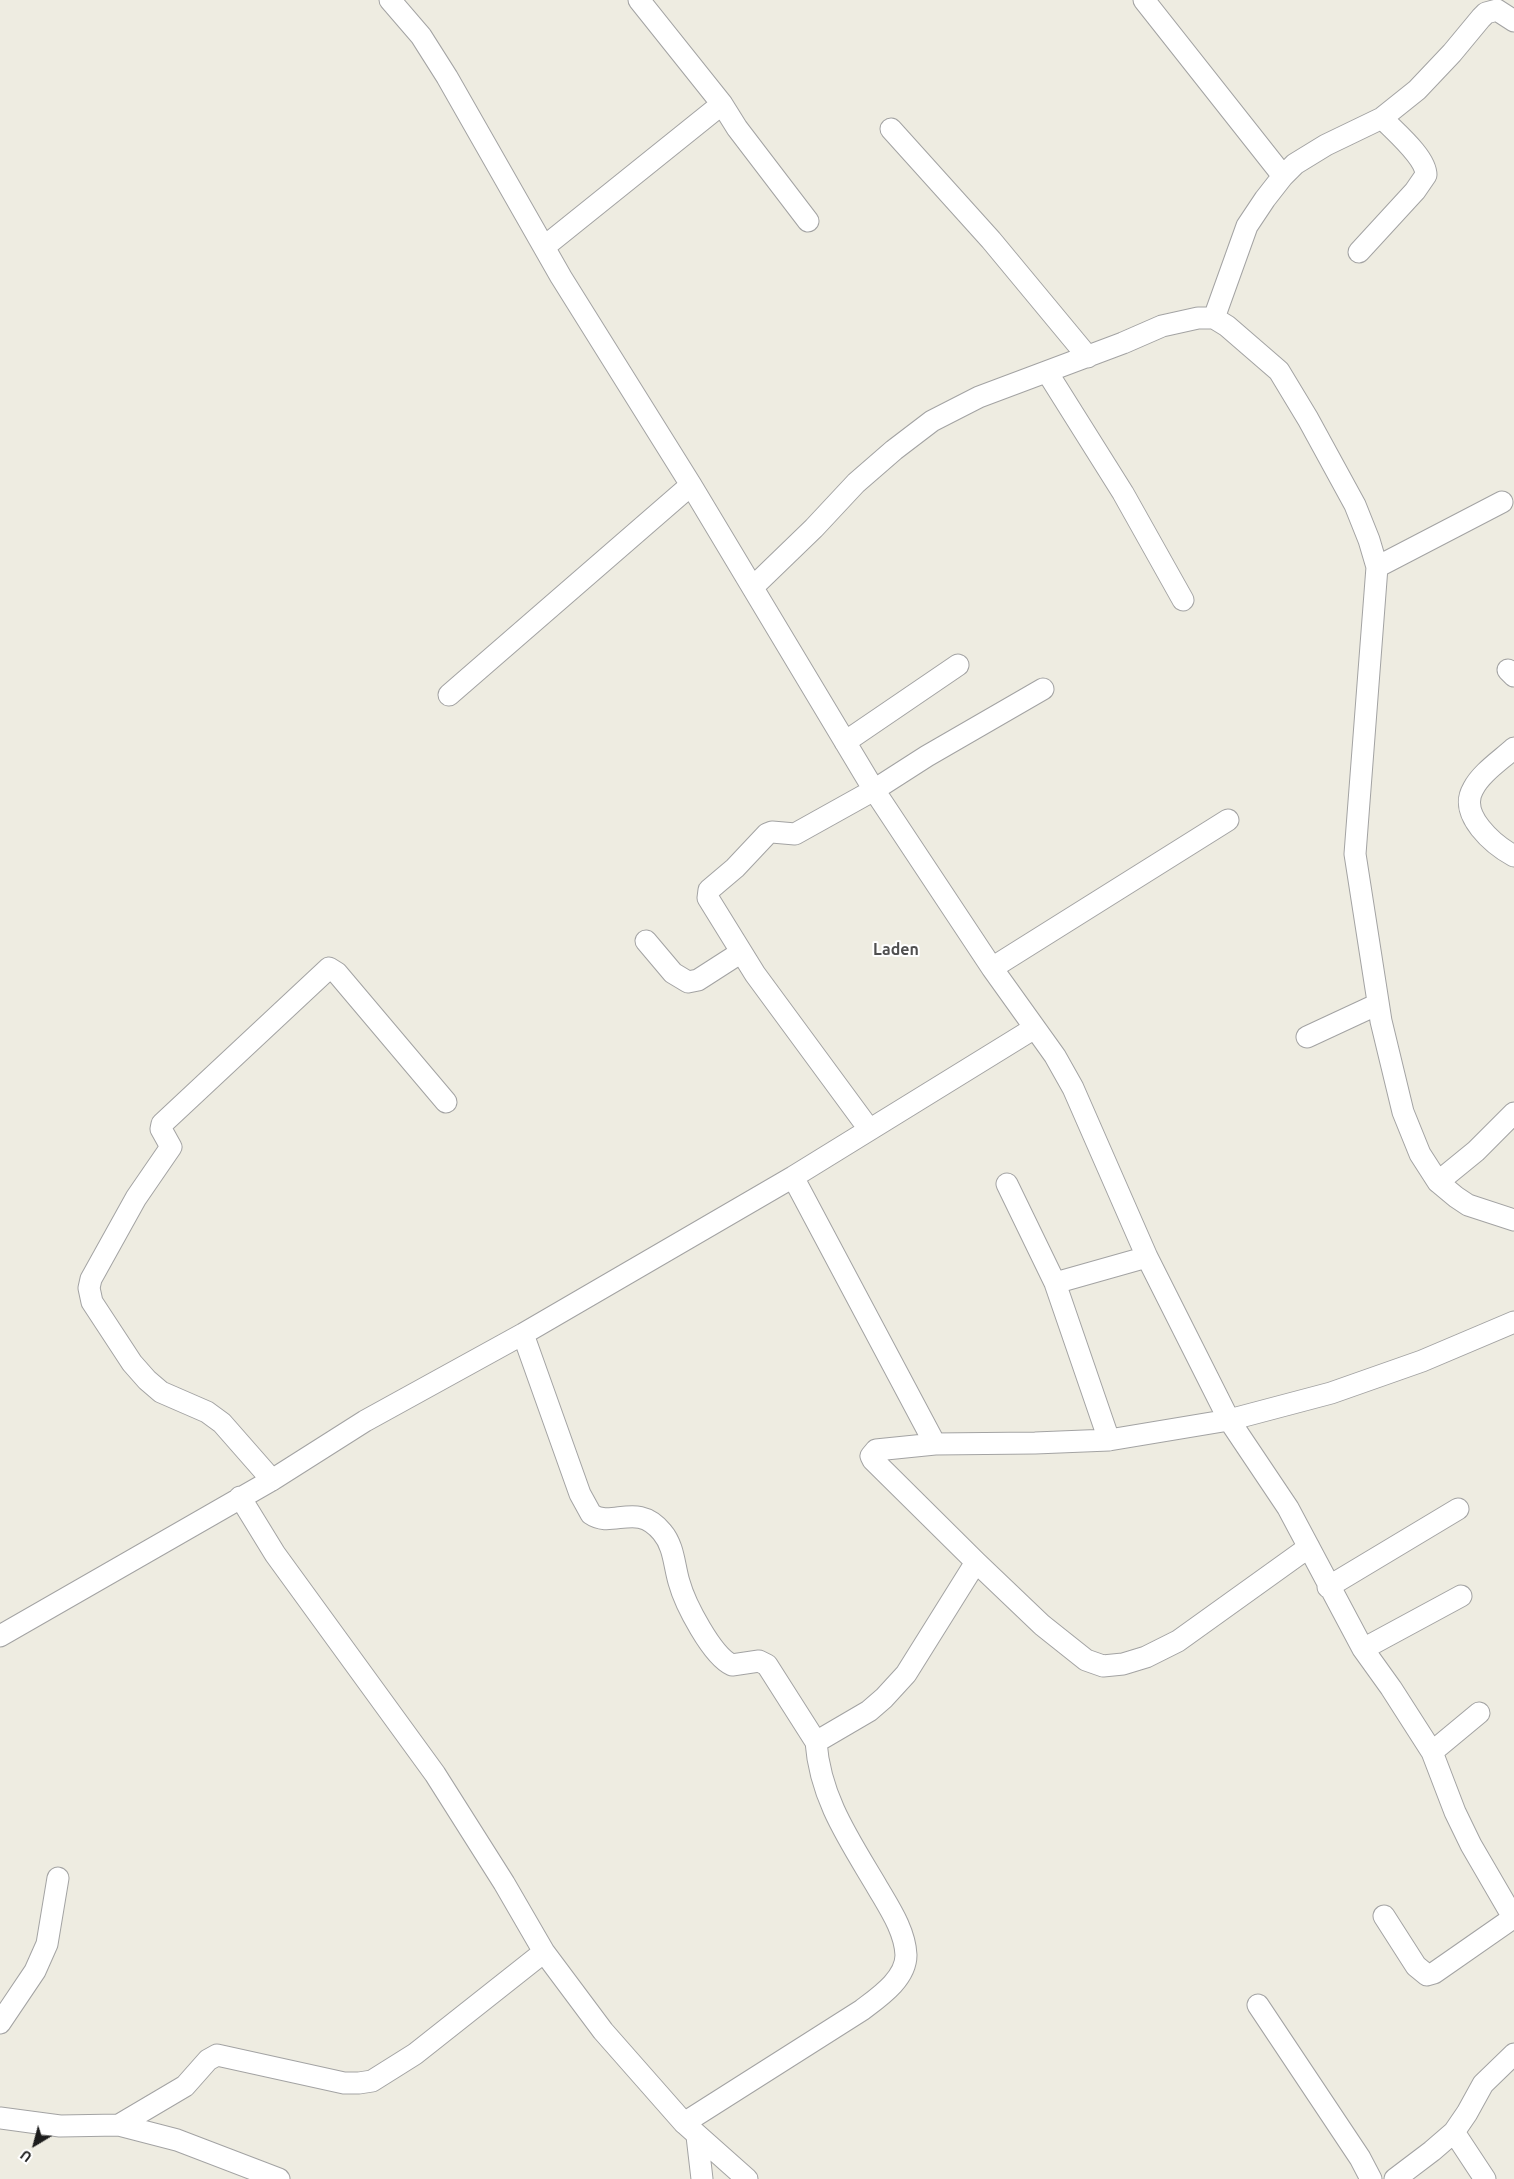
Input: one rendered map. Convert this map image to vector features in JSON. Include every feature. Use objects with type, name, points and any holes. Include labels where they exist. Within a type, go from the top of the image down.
[{"type":"street","points":[[390,0],[421,36],[447,77],[561,277],[691,485],[874,790],[992,968],[1033,1028],[1055,1056],[1073,1088],[1147,1257],[1229,1420],[1288,1508],[1328,1587],[1363,1649],[1391,1688],[1432,1752],[1454,1812],[1513,1918],[1434,1973],[1427,1975],[1416,1966],[1384,1916]]},
{"type":"street","points":[[639,0],[722,104],[737,128],[808,221]]},
{"type":"street","points":[[1144,0],[1283,176]]},
{"type":"street","points":[[1214,318],[1247,226],[1265,198],[1295,164],[1326,145],[1382,118],[1416,90],[1452,53],[1490,5],[1514,21]]},
{"type":"street","points":[[544,247],[722,104]]},
{"type":"street","points":[[1359,252],[1415,191],[1426,175],[1425,168],[1419,157],[1382,118]]},
{"type":"street","points":[[891,129],[991,240],[1088,357]]},
{"type":"street","points":[[753,587],[814,528],[856,483],[894,450],[932,421],[979,398],[1088,357],[1162,326],[1198,318],[1214,318],[1228,326],[1279,371],[1308,419],[1355,506],[1369,540],[1377,567],[1355,854],[1378,1004],[1403,1112],[1420,1154],[1438,1182],[1468,1205],[1514,1220]]},
{"type":"street","points":[[1047,372],[1123,493],[1183,600]]},
{"type":"street","points":[[449,695],[691,485]]},
{"type":"street","points":[[1377,567],[1502,502]]},
{"type":"street","points":[[845,742],[958,665]]},
{"type":"street","points":[[869,1129],[740,953],[708,898],[708,893],[767,834],[772,832],[794,834],[874,790],[1043,689]]},
{"type":"street","points":[[1514,748],[1478,782],[1471,792],[1470,801],[1471,811],[1479,826],[1493,841],[1514,856]]},
{"type":"street","points":[[992,968],[1228,820]]},
{"type":"street","points":[[646,941],[673,973],[688,982],[698,980],[740,953]]},
{"type":"street","points":[[272,1480],[222,1423],[207,1412],[155,1388],[137,1369],[92,1302],[89,1288],[91,1279],[136,1198],[171,1147],[161,1129],[165,1119],[329,968],[337,972],[446,1102]]},
{"type":"street","points":[[1307,1037],[1378,1004]]},
{"type":"street","points":[[0,1636],[272,1480],[365,1421],[523,1334],[793,1177],[1033,1028]]},
{"type":"street","points":[[1438,1182],[1476,1150],[1514,1113]]},
{"type":"street","points":[[793,1177],[935,1444]]},
{"type":"street","points":[[1007,1184],[1056,1283],[1109,1440]]},
{"type":"street","points":[[1056,1283],[1147,1257]]},
{"type":"street","points":[[1309,1547],[1178,1641],[1146,1657],[1123,1664],[1103,1666],[1086,1660],[1042,1625],[976,1562],[872,1457],[872,1453],[876,1450],[935,1444],[1109,1440],[1229,1420],[1331,1393],[1422,1361],[1514,1322]]},
{"type":"street","points":[[523,1334],[580,1494],[591,1514],[603,1518],[642,1517],[661,1531],[672,1550],[679,1585],[716,1652],[728,1664],[735,1666],[760,1662],[767,1665],[816,1742],[820,1773],[830,1804],[894,1916],[904,1941],[906,1956],[900,1974],[884,1994],[690,2129]]},
{"type":"street","points":[[240,1497],[275,1554],[435,1774],[500,1875],[544,1952],[603,2031],[690,2129],[747,2179]]},
{"type":"street","points":[[1328,1587],[1458,1509]]},
{"type":"street","points":[[816,1742],[869,1711],[890,1692],[906,1674],[976,1562]]},
{"type":"street","points":[[1363,1649],[1462,1596]]},
{"type":"street","points":[[1432,1752],[1479,1713]]},
{"type":"street","points":[[0,2023],[35,1971],[47,1944],[58,1878]]},
{"type":"street","points":[[119,2125],[186,2086],[208,2060],[218,2055],[344,2082],[359,2083],[372,2081],[416,2054],[544,1952]]},
{"type":"street","points":[[1258,2005],[1372,2179]]},
{"type":"street","points":[[1395,2179],[1454,2132],[1483,2084],[1514,2054]]},
{"type":"street","points":[[0,2118],[60,2126],[119,2125],[177,2140],[279,2179]]},
{"type":"street","points":[[690,2129],[702,2179]]},
{"type":"street","points":[[1454,2132],[1484,2179]]},
{"type":"district","name":"Laden","points":[[896,950]]}]
